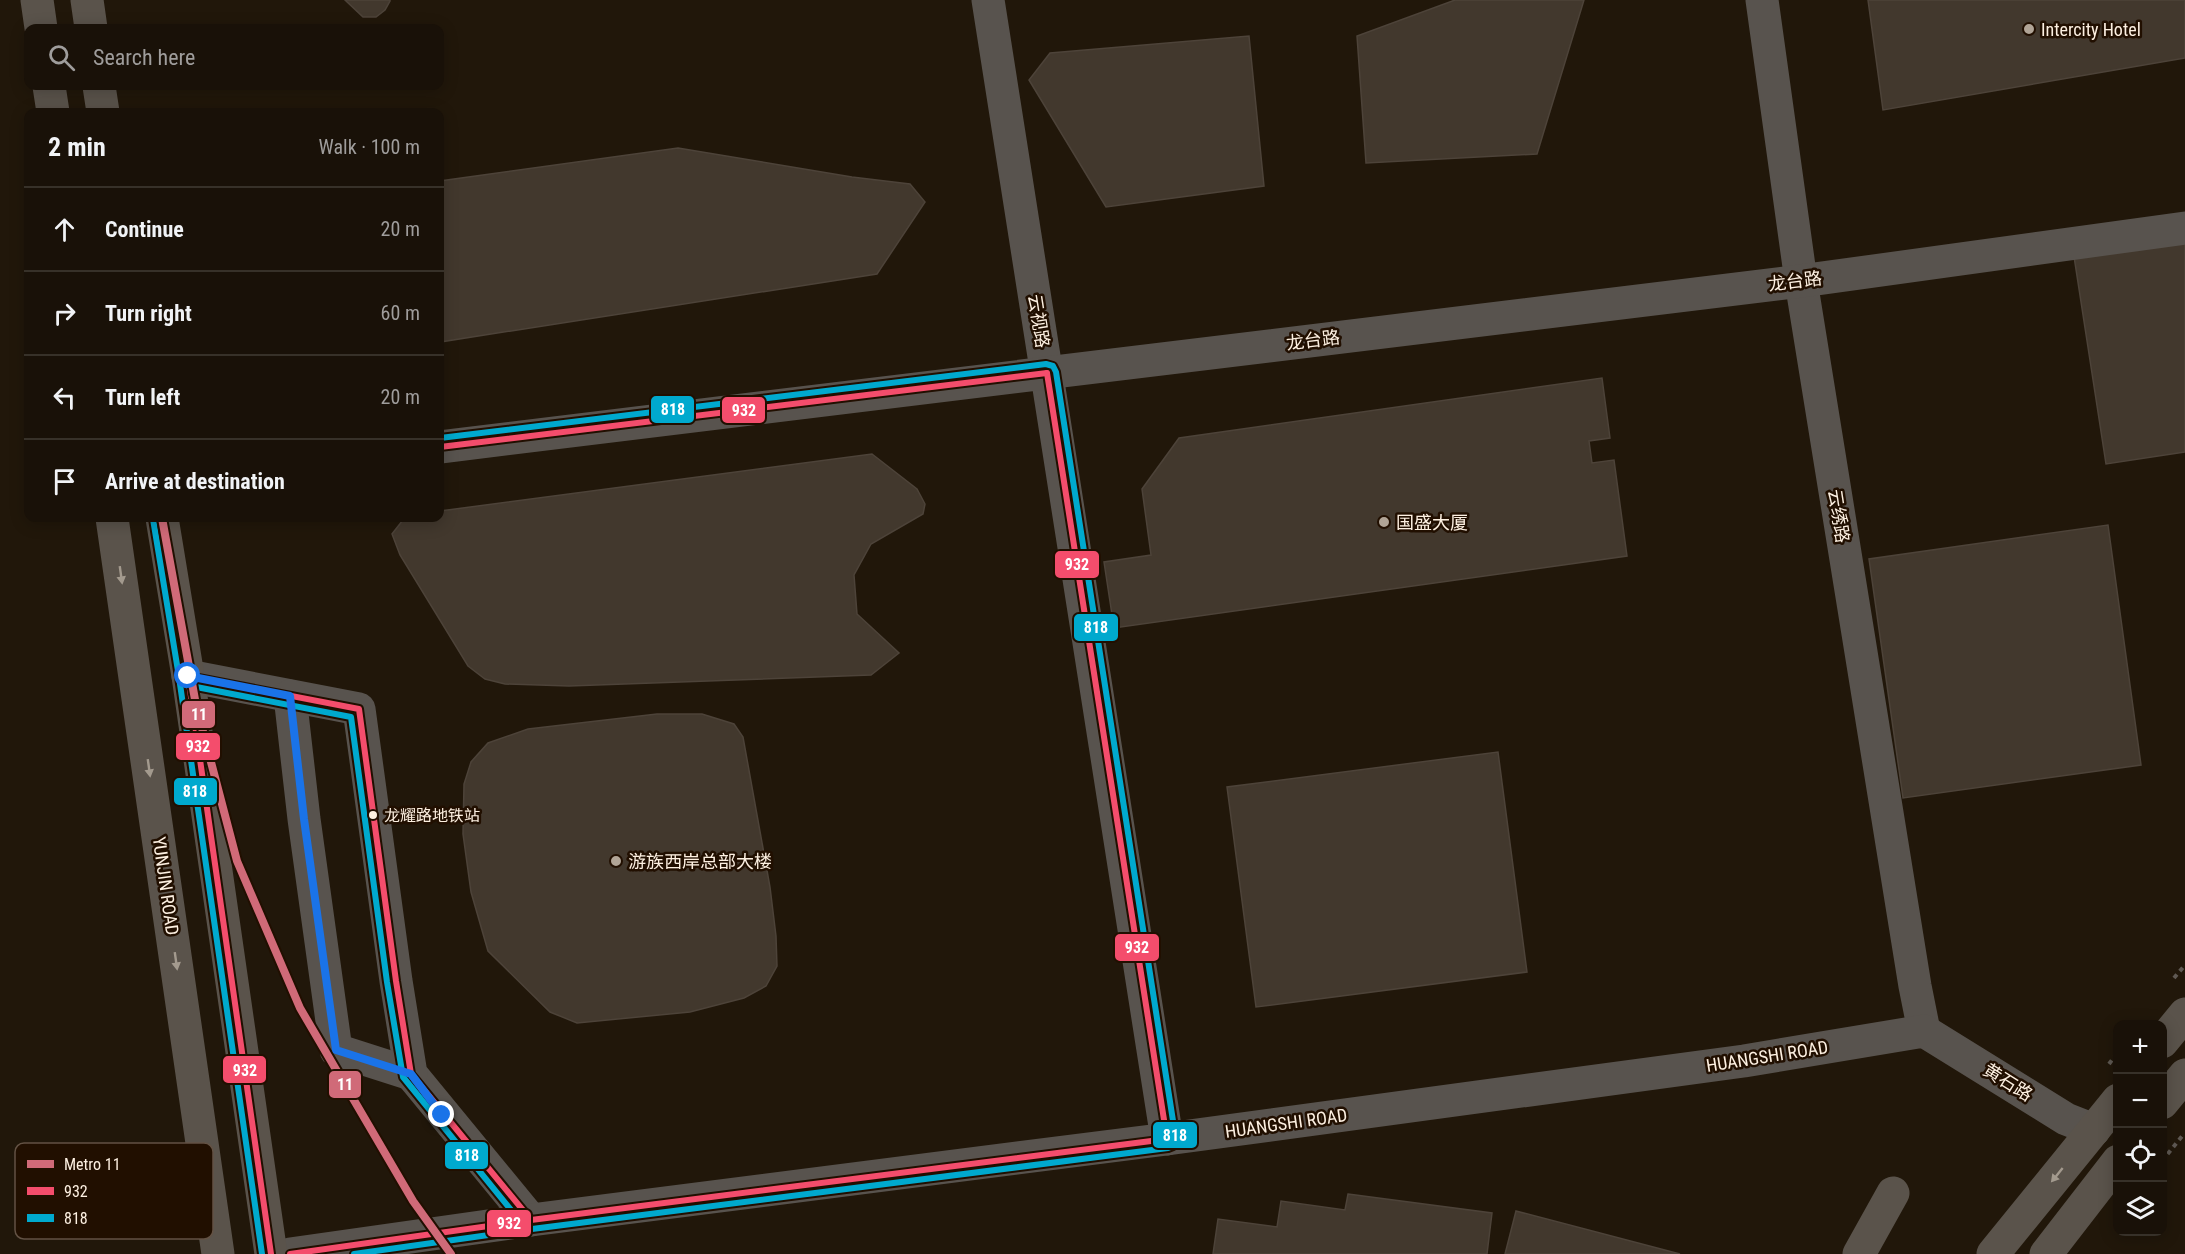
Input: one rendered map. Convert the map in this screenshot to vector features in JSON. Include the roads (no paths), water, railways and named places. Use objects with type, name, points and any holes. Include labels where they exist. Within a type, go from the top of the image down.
[{"type":"main road","points":[[37,0],[40,24]]},
{"type":"main road","points":[[87,0],[90,24]]},
{"type":"main road","points":[[50,90],[52,108]]},
{"type":"main road","points":[[100,90],[102,108]]},
{"type":"main road","name":"YUNJIN ROAD","points":[[113,522],[202,1143]]},
{"type":"main road","points":[[163,522],[188,676],[271,1254]]},
{"type":"main road","points":[[2167,1037],[2185,1014]]},
{"type":"main road","points":[[2167,1098],[2185,1075]]},
{"type":"main road","points":[[1994,1254],[2106,1135],[2113,1115]]},
{"type":"main road","points":[[2046,1254],[2113,1167]]},
{"type":"main road","points":[[1859,1254],[1893,1193]]},
{"type":"main road","name":"YUNJIN ROAD","points":[[213,1219],[218,1254]]},
{"type":"street","name":"云视路","points":[[988,0],[1167,1139]]},
{"type":"street","name":"云绣路","points":[[1762,0],[1801,280],[1911,963],[1924,1031]]},
{"type":"street","name":"龙台路","points":[[444,447],[1801,280],[2185,228]]},
{"type":"street","points":[[188,676],[359,709],[411,1074],[531,1220]]},
{"type":"street","points":[[290,696],[304,819],[336,1050],[411,1074]]},
{"type":"street","name":"黄石路","points":[[1924,1031],[2067,1119],[2106,1135]]},
{"type":"street","name":"HUANGSHI ROAD","points":[[290,1254],[531,1220],[1167,1139],[1744,1061],[1924,1031]]},
{"type":"metro line","name":"11","points":[[163,522],[196,705],[237,861],[300,1008],[413,1201],[451,1254]]},
{"type":"place","name":"Intercity Hotel","points":[[2029,29]]},
{"type":"place","name":"国盛大厦","points":[[1384,522]]},
{"type":"place","name":"龙耀路地铁站","points":[[373,815]]},
{"type":"place","name":"游族西岸总部大楼","points":[[616,861]]}]
